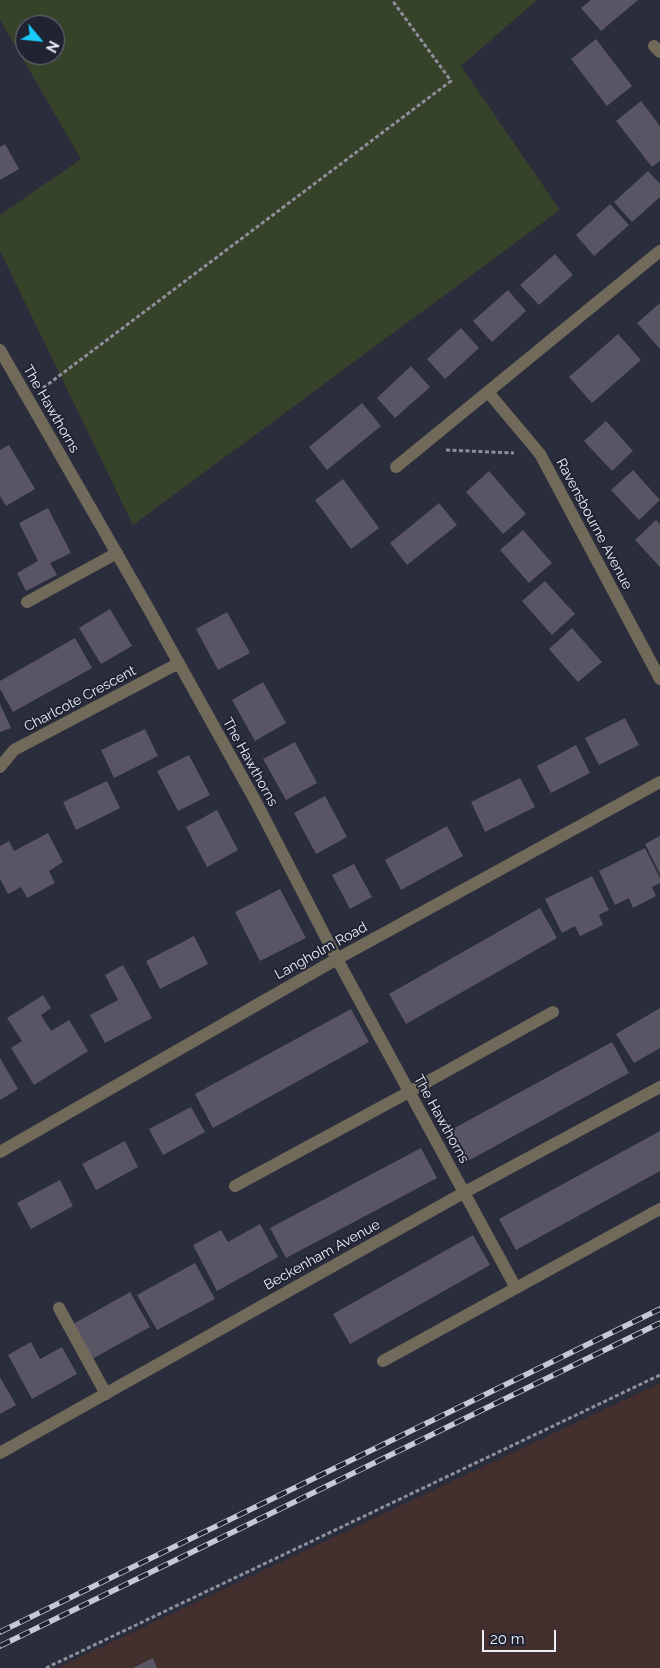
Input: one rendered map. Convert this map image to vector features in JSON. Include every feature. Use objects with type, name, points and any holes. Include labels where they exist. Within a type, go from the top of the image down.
[{"type":"street","points":[[396,467],[660,251]]},
{"type":"street","name":"The Hawthorns","points":[[0,350],[117,553],[256,802],[337,959],[516,1288]]},
{"type":"street","name":"Ravensbourne Avenue","points":[[488,392],[540,454],[660,679]]},
{"type":"street","points":[[28,602],[117,553]]},
{"type":"street","name":"Charlcote Crescent","points":[[0,767],[14,750],[179,663]]},
{"type":"street","name":"Langholm Road","points":[[0,1152],[337,959],[660,782]]},
{"type":"street","points":[[236,1186],[552,1012]]},
{"type":"street","name":"Beckenham Avenue","points":[[0,1453],[465,1192],[660,1087]]},
{"type":"street","points":[[383,1361],[660,1209]]},
{"type":"street","points":[[59,1308],[106,1394]]},
{"type":"path","points":[[28,399],[451,81],[392,0]]},
{"type":"path","points":[[419,448],[540,454]]},
{"type":"path","points":[[46,1668],[660,1375]]},
{"type":"shaded area","points":[[660,1383],[660,1668],[57,1668]]},
{"type":"green space","points":[[0,0],[537,0],[461,66],[560,210],[133,525],[0,251],[0,215],[81,159],[26,65],[65,65],[65,15],[15,15],[15,46],[0,20]]},
{"type":"building","points":[[591,0],[638,0],[601,31],[581,8]]},
{"type":"building","points":[[596,39],[632,86],[607,106],[571,59]]},
{"type":"building","points":[[641,101],[660,126],[660,161],[652,167],[616,121]]},
{"type":"building","points":[[5,144],[19,169],[0,180],[0,147]]},
{"type":"building","points":[[648,171],[660,184],[660,197],[632,222],[614,202]]},
{"type":"building","points":[[610,204],[629,225],[594,256],[576,235]]},
{"type":"building","points":[[555,254],[573,275],[539,305],[520,285]]},
{"type":"building","points":[[508,290],[526,311],[492,342],[473,321]]},
{"type":"building","points":[[660,303],[660,349],[637,323]]},
{"type":"building","points":[[461,328],[479,348],[445,379],[427,359]]},
{"type":"building","points":[[618,334],[641,360],[592,403],[569,377]]},
{"type":"building","points":[[411,366],[430,387],[395,418],[377,398]]},
{"type":"building","points":[[362,403],[381,426],[327,470],[309,447]]},
{"type":"building","points":[[606,421],[633,451],[612,471],[584,441]]},
{"type":"building","points":[[9,445],[35,489],[6,506],[0,496],[0,450]]},
{"type":"building","points":[[633,470],[660,500],[639,520],[611,490]]},
{"type":"building","points":[[489,471],[526,514],[503,534],[466,492]]},
{"type":"building","points":[[343,479],[379,528],[351,549],[315,500]]},
{"type":"building","points":[[439,503],[457,525],[407,565],[390,543]]},
{"type":"building","points":[[48,508],[71,553],[50,563],[57,575],[26,591],[17,573],[38,561],[19,523]]},
{"type":"building","points":[[656,520],[660,524],[660,567],[635,540]]},
{"type":"building","points":[[523,530],[552,563],[529,583],[500,550]]},
{"type":"building","points":[[545,581],[575,614],[552,635],[522,601]]},
{"type":"building","points":[[110,609],[132,646],[101,664],[79,628]]},
{"type":"building","points":[[227,612],[250,653],[218,670],[196,629]]},
{"type":"building","points":[[572,628],[602,662],[578,682],[549,649]]},
{"type":"building","points":[[75,638],[92,668],[13,712],[0,689],[0,681]]},
{"type":"building","points":[[263,682],[286,723],[255,741],[232,700]]},
{"type":"building","points":[[0,704],[11,728],[0,732]]},
{"type":"building","points":[[625,718],[639,745],[599,765],[585,738]]},
{"type":"building","points":[[145,729],[158,756],[114,778],[101,750]]},
{"type":"building","points":[[295,742],[317,783],[286,800],[263,759]]},
{"type":"building","points":[[576,745],[590,773],[551,793],[537,766]]},
{"type":"building","points":[[189,755],[210,795],[178,811],[157,771]]},
{"type":"building","points":[[520,778],[535,807],[485,832],[471,802]]},
{"type":"building","points":[[107,781],[120,808],[76,830],[63,802]]},
{"type":"building","points":[[325,796],[347,837],[316,854],[294,813]]},
{"type":"building","points":[[217,810],[238,850],[207,867],[186,827]]},
{"type":"building","points":[[447,826],[463,856],[401,890],[385,860]]},
{"type":"building","points":[[48,833],[63,862],[49,871],[55,883],[27,898],[21,887],[8,894],[0,879],[0,846],[9,841],[14,851]]},
{"type":"building","points":[[660,836],[660,874],[645,844]]},
{"type":"building","points":[[645,848],[660,878],[660,883],[652,887],[656,896],[633,908],[629,898],[615,905],[599,871]]},
{"type":"building","points":[[354,864],[372,897],[350,909],[332,875]]},
{"type":"building","points":[[592,876],[609,910],[599,915],[603,925],[580,936],[575,926],[562,933],[545,899]]},
{"type":"building","points":[[280,889],[306,938],[260,961],[235,912]]},
{"type":"building","points":[[540,908],[557,938],[406,1024],[389,994]]},
{"type":"building","points":[[194,936],[208,964],[160,989],[146,961]]},
{"type":"building","points":[[123,965],[152,1018],[105,1043],[90,1015],[118,1000],[105,975]]},
{"type":"building","points":[[43,995],[51,1008],[41,1015],[51,1031],[69,1020],[88,1051],[34,1085],[11,1048],[22,1041],[7,1018]]},
{"type":"building","points":[[660,1008],[660,1048],[634,1063],[616,1034]]},
{"type":"building","points":[[351,1009],[369,1042],[213,1128],[195,1094]]},
{"type":"building","points":[[612,1042],[629,1073],[466,1162],[449,1131]]},
{"type":"building","points":[[0,1058],[18,1089],[0,1100]]},
{"type":"building","points":[[191,1107],[205,1132],[163,1155],[149,1129]]},
{"type":"building","points":[[660,1131],[660,1171],[516,1250],[499,1219]]},
{"type":"building","points":[[125,1141],[138,1167],[96,1190],[82,1164]]},
{"type":"building","points":[[421,1148],[437,1178],[286,1258],[270,1228]]},
{"type":"building","points":[[60,1180],[73,1206],[31,1229],[17,1203]]},
{"type":"building","points":[[260,1224],[278,1257],[217,1291],[193,1245],[221,1230],[228,1242]]},
{"type":"building","points":[[473,1235],[490,1265],[350,1344],[333,1314]]},
{"type":"building","points":[[195,1263],[215,1299],[157,1330],[137,1295]]},
{"type":"building","points":[[130,1292],[150,1327],[92,1359],[73,1324]]},
{"type":"building","points":[[31,1342],[40,1359],[62,1347],[77,1374],[32,1399],[8,1355]]},
{"type":"building","points":[[0,1377],[16,1405],[0,1414]]},
{"type":"building","points":[[153,1658],[157,1668],[133,1668]]},
{"type":"railway","points":[[0,1632],[660,1309]]},
{"type":"railway","points":[[0,1646],[660,1323]]}]
